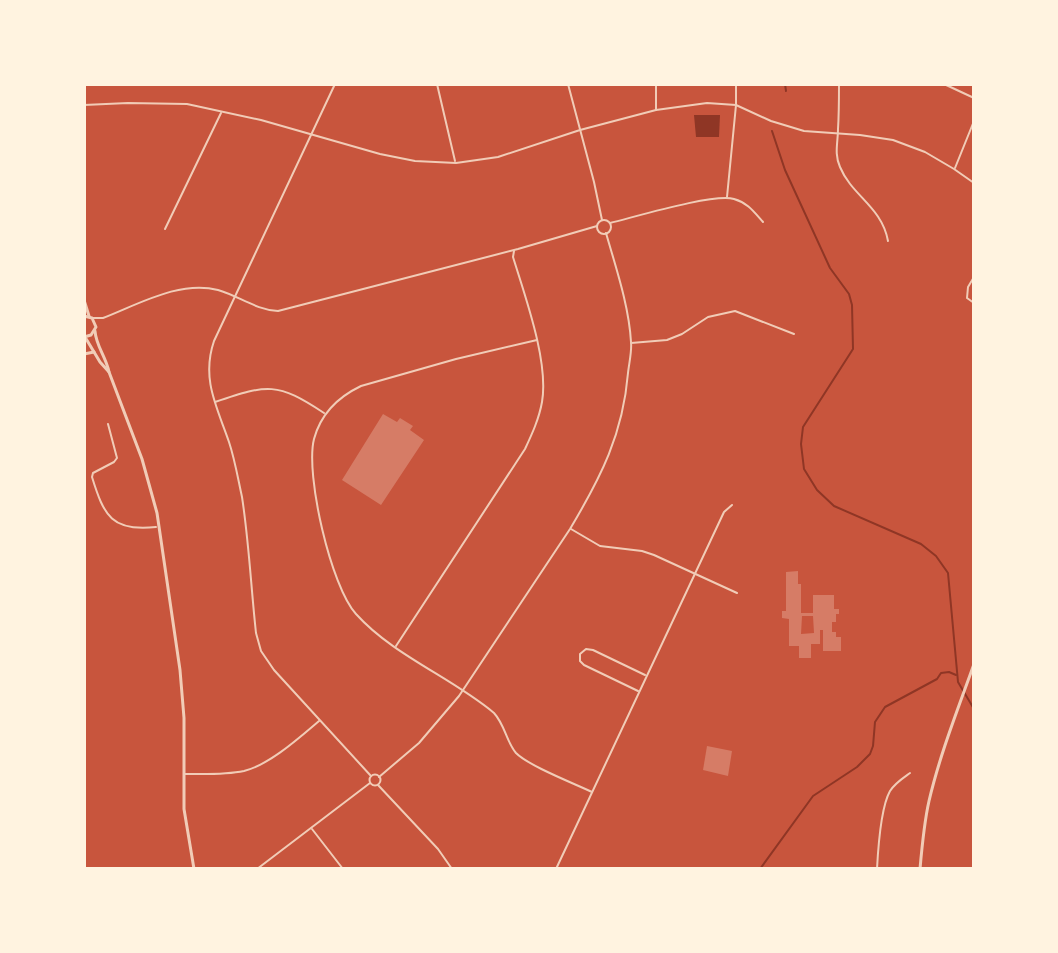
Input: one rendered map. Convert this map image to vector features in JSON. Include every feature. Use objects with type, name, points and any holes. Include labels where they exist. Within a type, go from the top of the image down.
[{"type":"street","points":[[335,84],[214,341],[209,377],[239,483],[258,642],[274,670],[371,776],[379,777]]},
{"type":"street","points":[[437,84],[456,163]]},
{"type":"street","points":[[568,84],[602,220]]},
{"type":"street","points":[[656,84],[656,110]]},
{"type":"street","points":[[727,197],[736,84]]},
{"type":"street","points":[[839,84],[836,148],[841,169],[878,215],[888,241]]},
{"type":"street","points":[[944,84],[974,98]]},
{"type":"street","points":[[84,105],[187,104],[261,120],[380,154],[415,161],[456,163],[498,157],[580,130],[656,110],[707,103],[736,105],[771,121],[804,131],[893,140],[925,152],[974,183]]},
{"type":"street","points":[[165,229],[222,112]]},
{"type":"street","points":[[954,169],[974,121]]},
{"type":"street","points":[[602,220],[610,223],[727,197],[749,205],[763,222]]},
{"type":"street","points":[[88,317],[103,318],[183,288],[201,287],[278,311],[515,250],[597,226],[602,220]]},
{"type":"street","points":[[606,233],[611,230],[610,223]]},
{"type":"street","points":[[597,226],[606,233]]},
{"type":"street","points":[[378,785],[379,777],[419,743],[463,691],[570,529],[600,474],[626,402],[631,343],[624,301],[606,233]]},
{"type":"street","points":[[396,647],[525,449],[535,428],[543,401],[542,372],[537,340],[513,257],[515,250]]},
{"type":"street","points":[[974,277],[964,296],[974,303]]},
{"type":"street","points":[[84,300],[95,329],[96,342],[107,362],[149,481],[159,526],[184,700],[184,809],[196,868]]},
{"type":"street","points":[[631,343],[667,340],[708,317],[735,311],[794,334]]},
{"type":"street","points":[[103,318],[91,335],[84,337],[109,372]]},
{"type":"street","points":[[537,340],[361,386],[338,399],[325,414],[314,440],[313,462],[320,520],[330,563],[353,611],[396,647],[484,705],[499,718],[509,743],[518,754],[592,792]]},
{"type":"street","points":[[84,354],[94,352]]},
{"type":"street","points":[[215,403],[246,392],[272,389],[297,396],[325,414]]},
{"type":"street","points":[[108,424],[117,458],[93,473],[99,502],[113,519],[125,526],[159,526]]},
{"type":"street","points":[[556,869],[724,512],[732,505]]},
{"type":"street","points":[[570,529],[600,546],[648,553],[737,593]]},
{"type":"street","points":[[640,691],[584,665],[580,654],[586,649],[593,650],[647,675]]},
{"type":"street","points":[[920,869],[929,802],[974,664]]},
{"type":"street","points":[[184,774],[254,768],[320,720]]},
{"type":"street","points":[[877,869],[888,794],[910,773]]},
{"type":"street","points":[[257,869],[370,783],[371,776]]},
{"type":"street","points":[[370,783],[378,785]]},
{"type":"street","points":[[378,785],[438,849],[452,869]]},
{"type":"street","points":[[311,828],[343,869]]},
{"type":"shaded area","points":[[694,115],[720,115],[719,137],[696,137]]},
{"type":"building","points":[[383,414],[397,422],[400,418],[413,426],[410,430],[424,440],[381,505],[342,480]]},
{"type":"building","points":[[798,571],[801,613],[813,613],[813,595],[834,595],[834,609],[839,609],[839,614],[836,614],[836,622],[832,622],[832,632],[836,632],[836,637],[841,637],[841,651],[823,651],[823,630],[820,630],[820,644],[811,644],[811,658],[799,658],[799,646],[789,646],[789,619],[782,618],[782,611],[786,611],[786,572]],"holes":[[[802,616],[813,616],[814,633],[801,634]]]},
{"type":"building","points":[[707,746],[732,751],[728,776],[703,770]]},
{"type":"waterway","points":[[785,84],[786,91]]},
{"type":"waterway","points":[[772,131],[785,170],[830,268],[849,294],[852,305],[853,349],[803,427],[801,444],[804,469],[817,490],[834,506],[921,544],[936,556],[948,573],[958,682],[974,709]]},
{"type":"waterway","points":[[760,869],[813,796],[857,767],[870,754],[875,722],[885,707],[937,679],[941,673],[956,675]]},
{"type":"waterway","points":[[974,794],[974,817]]}]
